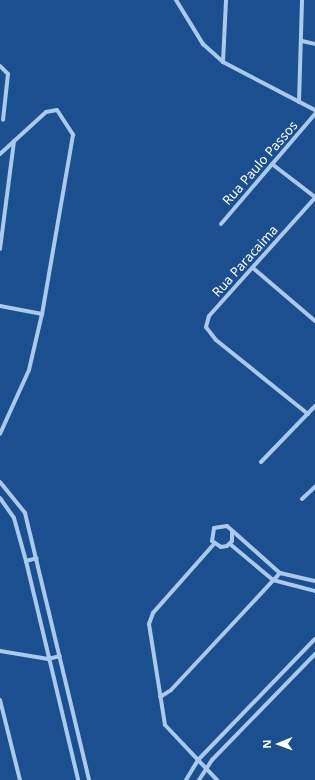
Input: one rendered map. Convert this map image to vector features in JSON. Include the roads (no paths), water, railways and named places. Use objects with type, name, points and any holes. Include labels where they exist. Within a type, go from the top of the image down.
[{"type":"street","points":[[176,0],[203,44],[222,62],[315,110]]},
{"type":"street","points":[[222,62],[226,0]]},
{"type":"street","points":[[299,102],[302,41],[302,0]]},
{"type":"street","points":[[302,41],[315,44]]},
{"type":"street","points":[[0,66],[8,74],[4,120]]},
{"type":"street","points":[[0,154],[46,112],[57,110],[73,135],[42,314],[29,370],[0,434]]},
{"type":"street","name":"Rua Paulo Passos","points":[[221,224],[315,114]]},
{"type":"street","points":[[0,249],[14,141]]},
{"type":"street","points":[[272,164],[315,198]]},
{"type":"street","name":"Rua Paracaima","points":[[308,414],[216,340],[208,332],[206,322],[315,198]]},
{"type":"street","points":[[253,268],[315,322]]},
{"type":"street","points":[[0,306],[42,314]]},
{"type":"street","points":[[261,462],[315,406]]},
{"type":"street","points":[[0,482],[25,513],[89,780]]},
{"type":"street","points":[[302,499],[315,488]]},
{"type":"street","points":[[0,498],[14,518],[26,561],[48,659],[78,780]]},
{"type":"street","points":[[230,544],[220,547],[214,544],[211,534],[217,526],[224,525],[280,573],[315,581]]},
{"type":"street","points":[[230,544],[232,531]]},
{"type":"street","points":[[214,544],[153,613],[149,624],[165,725],[218,780]]},
{"type":"street","points":[[230,544],[273,580],[315,591]]},
{"type":"street","points":[[26,561],[37,558]]},
{"type":"street","points":[[160,696],[171,690],[280,573]]},
{"type":"street","points":[[186,780],[198,760],[315,639]]},
{"type":"street","points":[[0,651],[48,659],[60,656]]},
{"type":"street","points":[[199,780],[206,769],[315,654]]},
{"type":"street","points":[[0,700],[20,780]]}]
